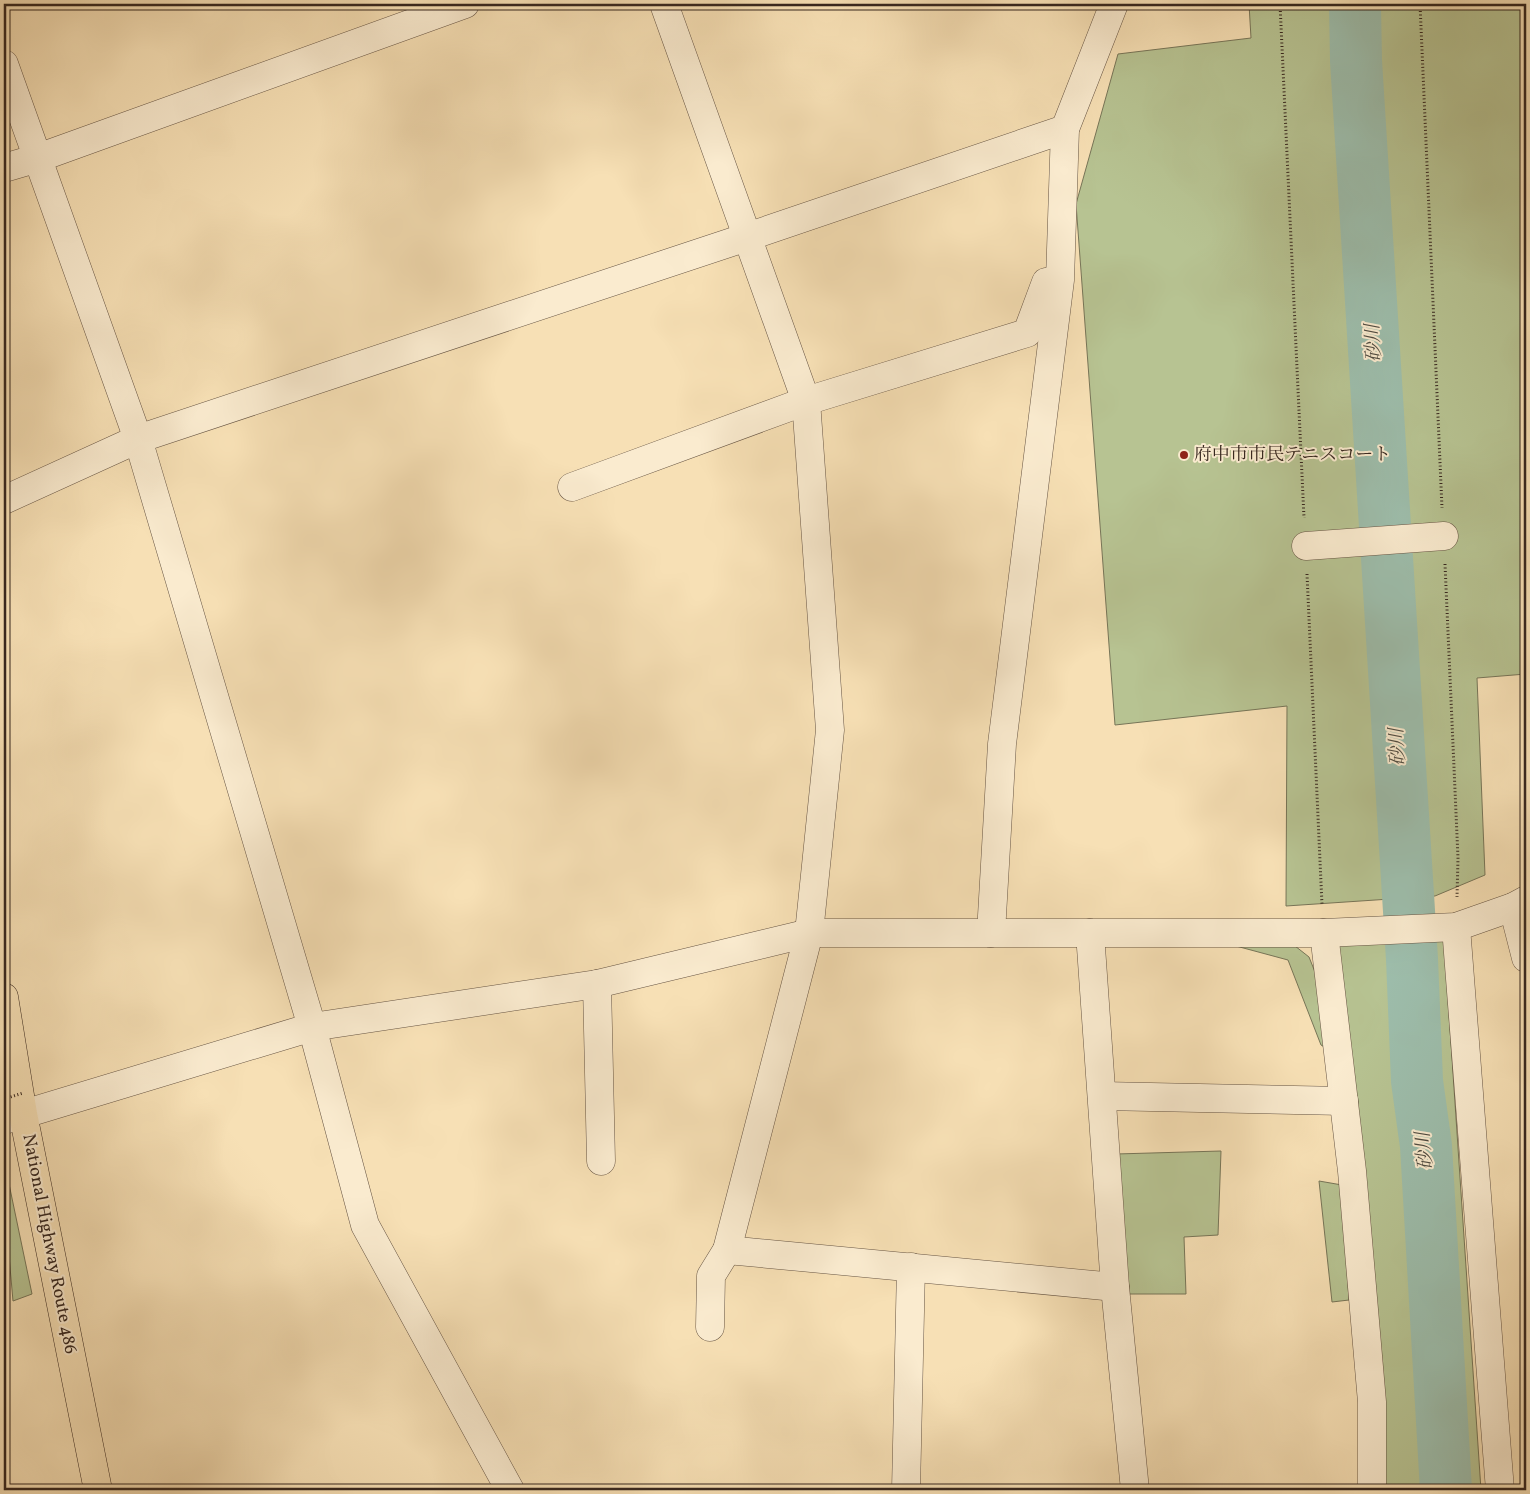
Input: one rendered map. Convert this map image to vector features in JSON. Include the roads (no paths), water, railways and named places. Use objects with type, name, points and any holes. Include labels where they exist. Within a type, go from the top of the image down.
[{"type":"highway","name":"National Highway Route 486","points":[[4,997],[13,1107],[98,1490]]},
{"type":"street","points":[[4,168],[38,158],[465,4]]},
{"type":"street","points":[[664,4],[806,401],[830,730],[809,933],[727,1250],[711,1276],[710,1327]]},
{"type":"street","points":[[991,933],[1002,744],[1060,280],[1065,129],[1114,4]]},
{"type":"street","points":[[4,64],[138,439],[312,1027],[365,1225],[510,1490]]},
{"type":"street","points":[[4,500],[138,439],[747,237],[1065,129]]},
{"type":"street","points":[[572,487],[806,401],[1027,333],[1046,282],[1060,280]]},
{"type":"street","points":[[1306,546],[1444,536]]},
{"type":"street","points":[[13,1107],[312,1027],[597,984],[809,933],[1324,933],[1456,927],[1520,904],[1526,958]]},
{"type":"street","points":[[1456,927],[1500,1490]]},
{"type":"street","points":[[1090,933],[1115,1287],[1135,1490]]},
{"type":"street","points":[[1324,933],[1352,1171],[1372,1402],[1372,1490]]},
{"type":"street","points":[[597,984],[601,1161]]},
{"type":"street","points":[[1102,1096],[1344,1101]]},
{"type":"street","points":[[727,1250],[1115,1287]]},
{"type":"street","points":[[906,1490],[911,1268]]},
{"type":"waterway","name":"砂川","points":[[1355,4],[1356,61],[1412,959],[1417,1081],[1426,1146],[1446,1490]]},
{"type":"place","name":"府中市市民テニスコート","points":[[1184,455]]}]
